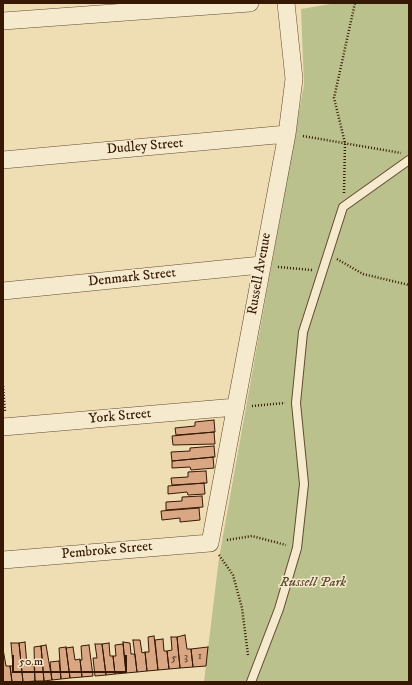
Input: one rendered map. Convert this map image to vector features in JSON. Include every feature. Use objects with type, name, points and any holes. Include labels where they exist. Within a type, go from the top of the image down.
[{"type":"street","points":[[3,21],[250,3]]},
{"type":"street","name":"Russell Avenue","points":[[210,543],[261,265],[287,134],[294,79],[286,3]]},
{"type":"street","name":"Dudley Street","points":[[3,160],[287,134]]},
{"type":"street","name":"Denmark Street","points":[[3,291],[261,265]]},
{"type":"street","name":"York Street","points":[[5,427],[236,407]]},
{"type":"street","name":"Pembroke Street","points":[[3,560],[210,543]]},
{"type":"lane","points":[[251,681],[279,609],[297,548],[304,484],[296,403],[303,332],[343,207],[409,160]]},
{"type":"path","points":[[343,207],[345,143],[334,98],[355,3]]},
{"type":"path","points":[[287,134],[402,153]]},
{"type":"path","points":[[327,254],[363,274],[409,285]]},
{"type":"path","points":[[261,265],[322,271]]},
{"type":"path","points":[[3,386],[5,427]]},
{"type":"path","points":[[236,407],[296,403]]},
{"type":"path","points":[[251,681],[242,608],[233,575],[210,543],[252,536],[297,548]]},
{"type":"green space","name":"Russell Park","points":[[336,3],[409,3],[409,682],[204,682],[219,558],[304,84],[301,9]]},
{"type":"building","points":[[214,420],[215,432],[176,435],[175,428],[195,426],[195,422]]},
{"type":"building","points":[[214,432],[215,444],[173,445],[172,436]]},
{"type":"building","points":[[214,446],[215,457],[172,461],[171,452],[190,451],[190,448]]},
{"type":"building","points":[[213,457],[214,468],[191,470],[190,467],[172,468],[172,461]]},
{"type":"building","points":[[206,471],[207,483],[172,485],[171,478],[188,477],[188,472]]},
{"type":"building","points":[[204,483],[205,494],[188,495],[187,492],[168,494],[168,486]]},
{"type":"building","points":[[202,496],[203,507],[166,510],[166,502],[182,501],[182,497]]},
{"type":"building","points":[[199,508],[200,520],[180,522],[180,518],[162,520],[161,511]]},
{"type":"building","points":[[185,635],[187,649],[191,649],[193,667],[180,668],[177,637]]},
{"type":"building","points":[[154,636],[158,670],[147,671],[145,652],[149,652],[148,637]]},
{"type":"building","points":[[171,637],[177,637],[180,668],[169,669],[167,651],[172,650]]},
{"type":"building","points":[[163,639],[164,651],[167,651],[169,669],[158,670],[155,640]]},
{"type":"building","points":[[133,640],[140,640],[142,653],[145,652],[147,671],[137,672]]},
{"type":"building","points":[[25,642],[27,665],[34,664],[35,681],[23,682],[19,643]]},
{"type":"building","points":[[123,642],[130,643],[131,654],[135,654],[137,672],[126,673]]},
{"type":"building","points":[[11,643],[19,643],[23,682],[12,682],[10,666],[13,666]]},
{"type":"building","points":[[109,643],[110,656],[113,656],[115,674],[106,675],[102,644]]},
{"type":"building","points":[[95,644],[102,644],[106,675],[95,676],[93,658],[97,658]]},
{"type":"building","points":[[123,644],[126,673],[115,674],[113,656],[116,656],[115,645]]},
{"type":"building","points":[[46,645],[52,680],[44,681],[41,646]]},
{"type":"building","points":[[89,645],[93,676],[82,677],[80,660],[82,660],[81,646]]},
{"type":"building","points":[[41,646],[44,681],[35,681],[34,647]]},
{"type":"building","points":[[66,647],[70,678],[61,679],[59,648]]},
{"type":"building","points":[[73,647],[75,660],[80,659],[82,677],[70,678],[66,648]]},
{"type":"building","points":[[208,647],[206,666],[193,667],[191,649]]},
{"type":"building","points":[[3,649],[6,666],[10,666],[12,682],[3,682]]},
{"type":"building","points":[[59,661],[61,679],[52,680],[50,662]]}]
